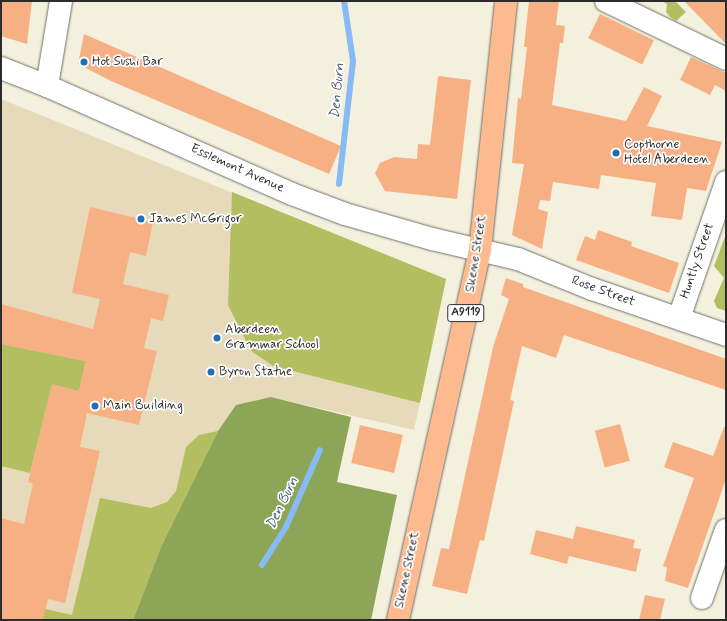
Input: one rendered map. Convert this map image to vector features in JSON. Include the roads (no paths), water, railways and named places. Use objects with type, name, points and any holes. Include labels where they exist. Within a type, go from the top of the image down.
[{"type":"main road","name":"Skene Street","points":[[398,620],[480,250],[506,1]]},
{"type":"street","points":[[47,86],[61,1]]},
{"type":"street","points":[[606,1],[726,59]]},
{"type":"street","name":"Esslemont Avenue","points":[[1,68],[47,86],[292,194],[345,214],[480,250]]},
{"type":"street","name":"Huntly Street","points":[[679,318],[726,182]]},
{"type":"street","name":"Rose Street","points":[[480,250],[518,259],[592,289],[726,335]]},
{"type":"street","points":[[702,598],[726,530]]},
{"type":"waterway","name":"Den Burn","points":[[339,184],[353,61],[344,1]]},
{"type":"waterway","name":"Den Burn","points":[[262,565],[286,527],[320,450]]},
{"type":"place","name":"Hot Sushi Bar","points":[[84,62]]},
{"type":"place","name":"Copthorne Hotel Aberdeen","points":[[616,153]]},
{"type":"place","name":"James McGrigor","points":[[141,219]]},
{"type":"place","name":"Aberdeen Grammar School","points":[[217,338]]},
{"type":"place","name":"Byron Statue","points":[[211,372]]},
{"type":"place","name":"Main Building","points":[[95,406]]}]
